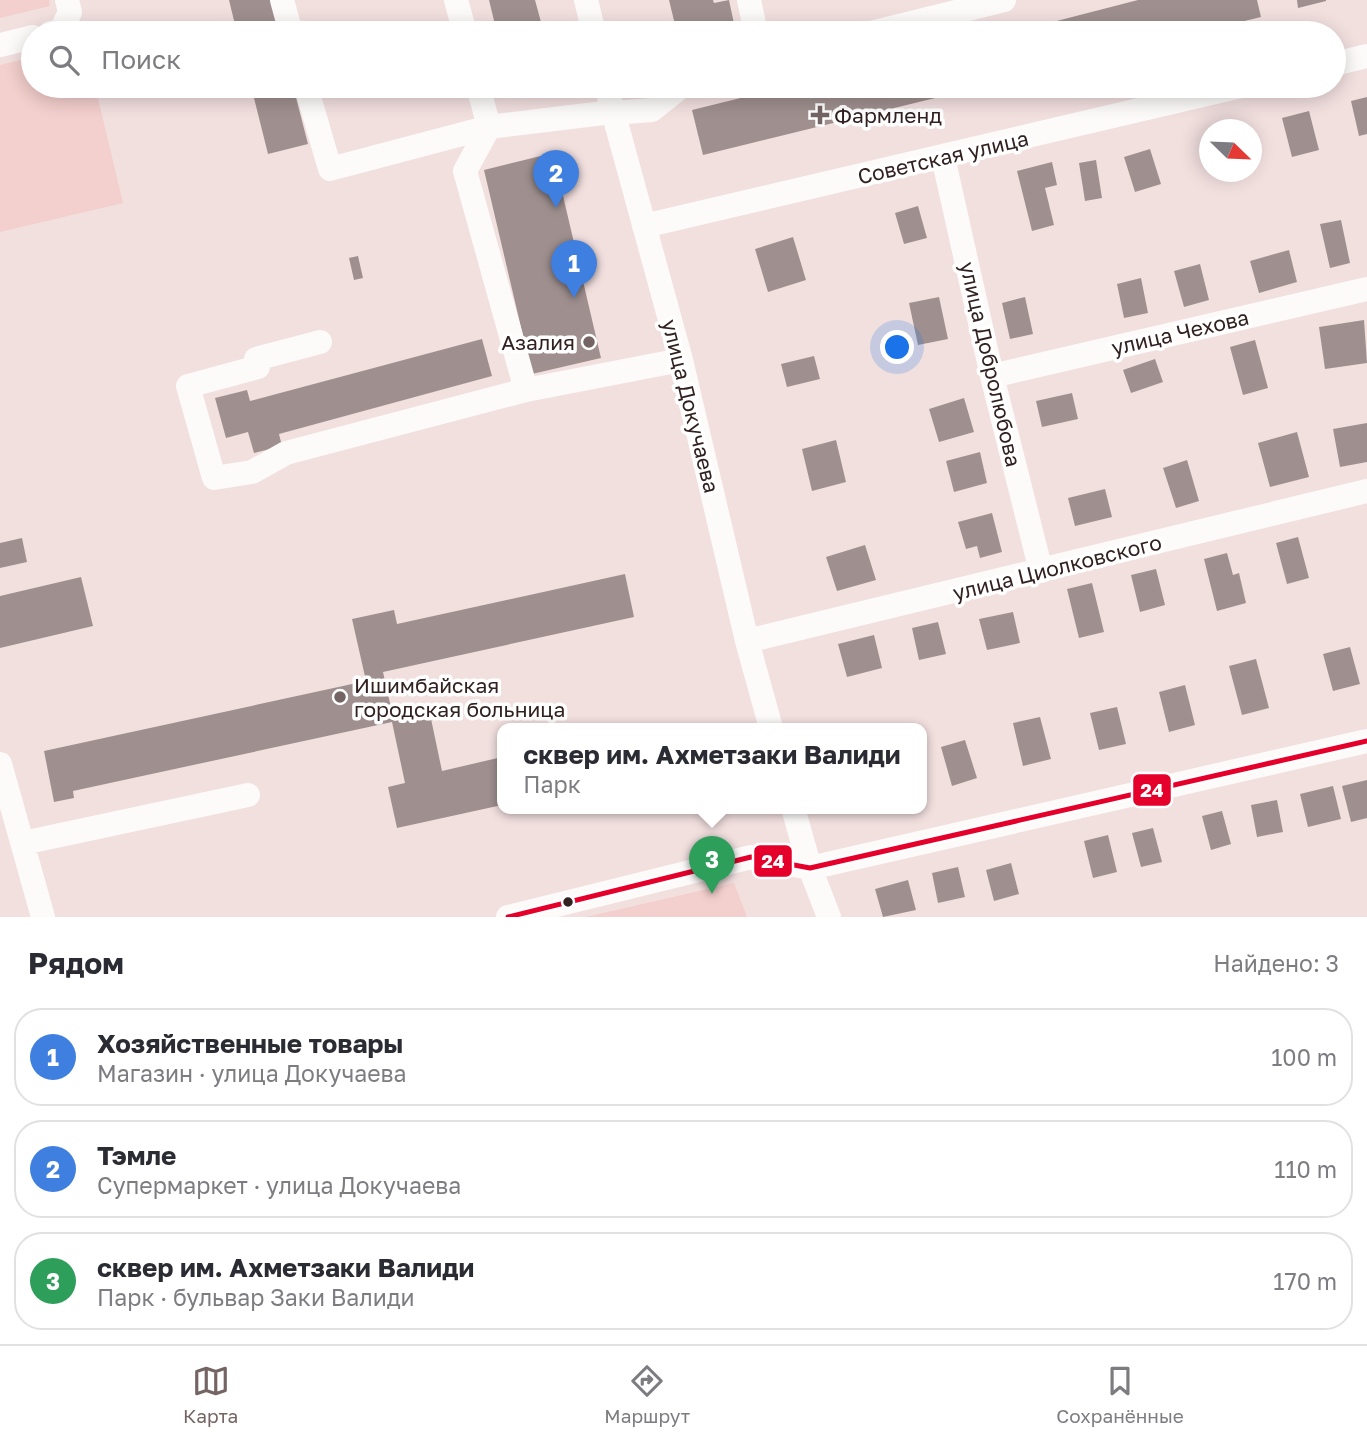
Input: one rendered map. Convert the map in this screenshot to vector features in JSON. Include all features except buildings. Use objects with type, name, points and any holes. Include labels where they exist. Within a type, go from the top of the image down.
[{"type":"street","points":[[66,21],[70,12],[67,0]]},
{"type":"street","points":[[282,0],[288,21]]},
{"type":"street","points":[[456,0],[462,21]]},
{"type":"street","points":[[586,0],[591,21]]},
{"type":"street","points":[[749,0],[753,21]]},
{"type":"street","points":[[898,21],[926,9],[1004,0]]},
{"type":"street","points":[[0,45],[21,40]]},
{"type":"street","points":[[1346,61],[1367,56]]},
{"type":"street","points":[[309,98],[330,169],[489,127],[612,112],[652,110],[667,98]]},
{"type":"street","points":[[481,98],[489,127],[465,171],[526,390]]},
{"type":"street","name":"улица Докучаева","points":[[609,98],[681,360],[747,640],[770,723]]},
{"type":"street","name":"Советская улица","points":[[644,226],[1191,98]]},
{"type":"street","name":"улица Добролюбова","points":[[943,157],[992,376],[1041,571]]},
{"type":"street","name":"улица Чехова","points":[[992,376],[1367,289]]},
{"type":"street","points":[[320,342],[256,359],[258,367],[188,386],[214,478],[252,472],[286,453],[526,390],[681,360]]},
{"type":"street","name":"улица Циолковского","points":[[747,640],[1367,491]]},
{"type":"street","points":[[508,917],[751,857],[810,869],[1367,741]]},
{"type":"street","points":[[0,764],[43,917]]},
{"type":"street","points":[[23,843],[248,794]]},
{"type":"street","points":[[795,814],[810,869],[828,917]]},
{"type":"shaded area","points":[[0,0],[49,0],[50,6],[0,18]]},
{"type":"shaded area","points":[[21,60],[21,98],[98,98],[123,203],[0,232],[0,65]]},
{"type":"shaded area","points":[[734,883],[747,917],[586,917]]},
{"type":"transit line","name":"24","points":[[508,917],[751,857],[810,868],[1367,741]]},
{"type":"place","name":"Фармленд","points":[[820,115]]},
{"type":"place","name":"Тэмле","points":[[556,208]]},
{"type":"place","name":"Хозяйственные товары","points":[[574,298]]},
{"type":"place","name":"Азалия","points":[[589,342]]},
{"type":"place","name":"Ишимбайская городская больница","points":[[340,697]]},
{"type":"place","name":"сквер им. Ахметзаки Валиди","points":[[712,894]]}]
